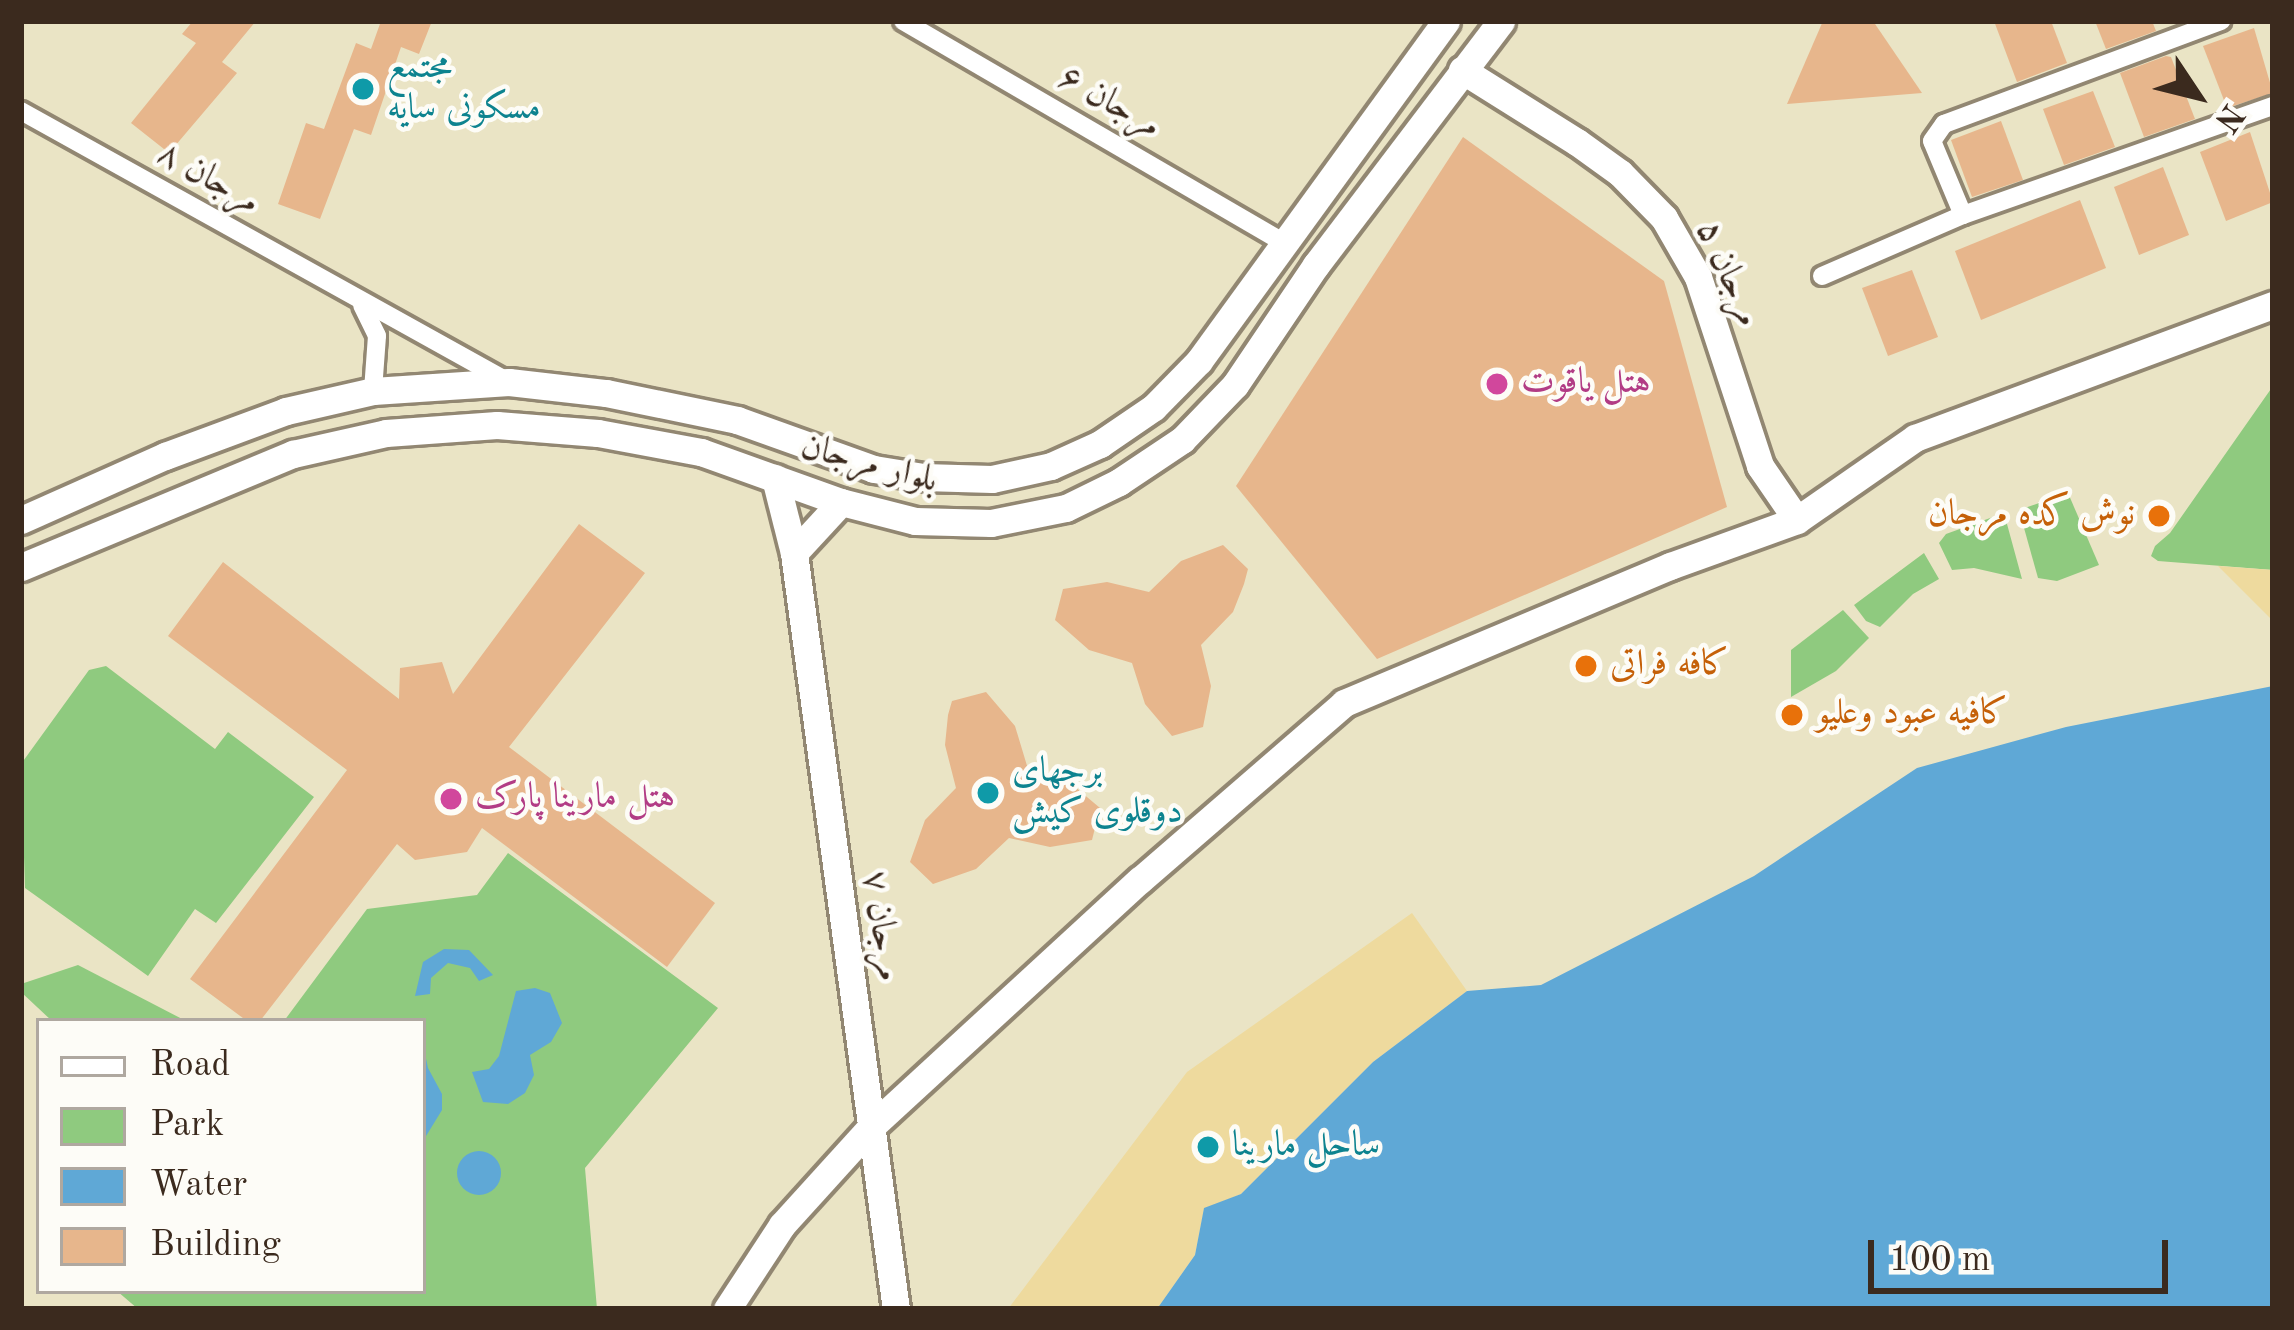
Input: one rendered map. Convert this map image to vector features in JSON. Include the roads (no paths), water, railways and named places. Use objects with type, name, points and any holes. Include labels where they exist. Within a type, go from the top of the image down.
[{"type":"main road","name":"بلوار مرجان","points":[[21,520],[165,455],[286,411],[373,391],[509,382],[606,393],[737,420],[874,469],[923,477],[992,479],[1051,466],[1100,444],[1154,406],[1199,361],[1446,21]]},
{"type":"main road","name":"بلوار مرجان","points":[[21,567],[293,454],[386,433],[497,425],[598,433],[701,452],[841,502],[914,521],[991,523],[1066,508],[1182,440],[1235,385],[1316,265],[1501,21]]},
{"type":"main road","name":"مرجان ۵","points":[[1462,70],[1592,152],[1664,218],[1697,277],[1760,466],[1797,520]]},
{"type":"main road","points":[[1282,242],[1316,265]]},
{"type":"main road","points":[[727,1309],[782,1225],[872,1127],[1140,880],[1344,704],[1670,566],[1797,520],[1915,438],[2273,305]]},
{"type":"main road","name":"مرجان ۷","points":[[776,478],[794,553],[896,1309]]},
{"type":"main road","points":[[794,553],[841,502]]},
{"type":"street","name":"مرجان ۶","points":[[903,21],[1282,242]]},
{"type":"street","points":[[1964,215],[1932,141],[1944,124],[2221,21]]},
{"type":"street","points":[[1822,276],[1964,215],[2273,106]]},
{"type":"street","name":"مرجان ۸","points":[[21,111],[362,305],[509,382]]},
{"type":"street","points":[[362,305],[377,336],[373,391]]},
{"type":"water","points":[[2273,686],[2273,1309],[1157,1309],[1195,1255],[1204,1208],[1241,1194],[1373,1062],[1467,991],[1541,985],[1754,876],[1917,768],[2066,727]]},
{"type":"water","points":[[444,949],[469,950],[493,975],[479,981],[470,968],[448,963],[431,978],[430,994],[415,996],[423,962]]},
{"type":"water","points":[[535,988],[550,993],[562,1023],[551,1042],[530,1055],[534,1075],[525,1093],[508,1104],[483,1102],[472,1072],[489,1069],[499,1056],[516,991]]},
{"type":"water","points":[[426,1058],[442,1094],[442,1110],[426,1136]]},
{"type":"water","points":[[479,1151],[494,1158],[501,1173],[494,1188],[479,1195],[464,1188],[457,1173],[464,1158]]},
{"type":"place","name":"مجتمع مسکونی سایه","points":[[363,89]]},
{"type":"place","name":"هتل یاقوت","points":[[1497,384]]},
{"type":"place","name":"نوش کده مرجان","points":[[2159,516]]},
{"type":"place","name":"کافه فراتی","points":[[1586,666]]},
{"type":"place","name":"کافیه عبود وعلیو","points":[[1792,715]]},
{"type":"place","name":"برجهای دوقلوی کیش","points":[[988,793]]},
{"type":"place","name":"هتل مارینا پارک","points":[[451,799]]},
{"type":"place","name":"ساحل مارینا","points":[[1208,1147]]}]
